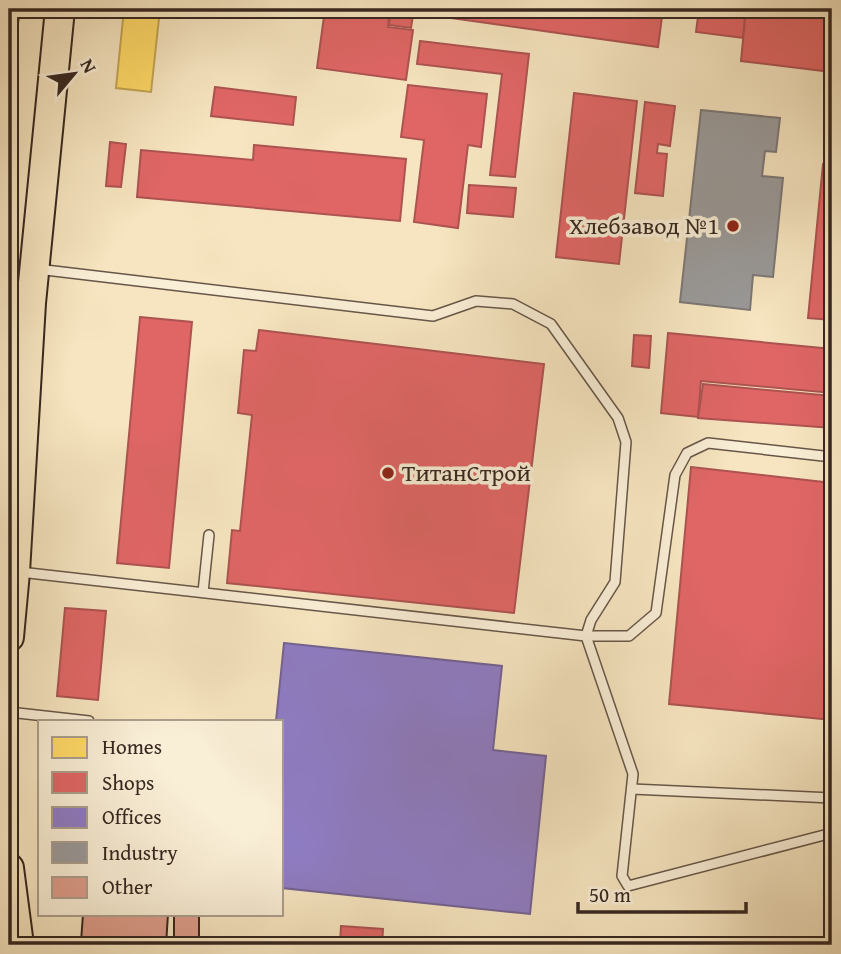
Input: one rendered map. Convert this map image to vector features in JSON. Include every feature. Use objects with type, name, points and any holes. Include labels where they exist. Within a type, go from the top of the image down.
[{"type":"main road","points":[[9,636],[15,572],[20,301],[35,269],[60,9]]},
{"type":"main road","points":[[9,868],[19,945]]},
{"type":"street","points":[[9,20],[10,9]]},
{"type":"lane","points":[[35,269],[433,316],[476,301],[513,303],[551,324],[618,418],[626,442],[615,582],[591,620],[586,635],[634,774],[622,876],[628,886],[832,833]]},
{"type":"lane","points":[[15,572],[586,635],[629,636],[656,613],[675,475],[687,453],[708,443],[832,457]]},
{"type":"lane","points":[[203,592],[209,535]]},
{"type":"lane","points":[[9,712],[80,720]]},
{"type":"lane","points":[[632,789],[832,797]]},
{"type":"building: Homes","points":[[124,9],[160,9],[151,92],[116,88]]},
{"type":"building: Shops","points":[[325,9],[390,9],[388,27],[413,30],[406,80],[317,68]]},
{"type":"building: Shops","points":[[391,9],[414,9],[411,28],[389,25]]},
{"type":"building: Shops","points":[[437,9],[663,9],[658,47],[436,16]]},
{"type":"building: Shops","points":[[699,9],[746,9],[743,38],[696,32]]},
{"type":"building: Shops","points":[[746,9],[832,9],[832,72],[741,61]]},
{"type":"building: Shops","points":[[420,41],[529,54],[515,177],[490,175],[502,74],[417,64]]},
{"type":"building: Shops","points":[[408,85],[487,94],[481,147],[468,145],[458,228],[414,222],[424,140],[401,137]]},
{"type":"building: Shops","points":[[215,87],[296,97],[293,125],[211,116]]},
{"type":"building: Shops","points":[[574,93],[637,101],[619,264],[556,257]]},
{"type":"building: Shops","points":[[645,102],[675,106],[670,146],[658,144],[657,153],[667,154],[663,196],[635,193]]},
{"type":"building: Shops","points":[[110,142],[126,144],[121,187],[106,186]]},
{"type":"building: Shops","points":[[254,145],[406,159],[400,221],[137,197],[141,150],[253,160]]},
{"type":"building: Shops","points":[[823,164],[832,165],[832,320],[808,318]]},
{"type":"building: Shops","points":[[469,185],[516,188],[513,217],[467,213]]},
{"type":"building: Shops","points":[[140,317],[192,322],[169,568],[117,563]]},
{"type":"building: Shops","name":"ТитанСтрой","points":[[259,330],[544,364],[514,613],[227,583],[232,530],[240,531],[252,415],[238,413],[244,350],[256,351]]},
{"type":"building: Shops","points":[[668,333],[832,349],[832,393],[701,381],[698,417],[661,413]]},
{"type":"building: Shops","points":[[634,335],[651,336],[649,368],[632,366]]},
{"type":"building: Shops","points":[[703,384],[832,396],[832,428],[698,418]]},
{"type":"building: Shops","points":[[691,467],[832,483],[832,720],[669,704]]},
{"type":"building: Shops","points":[[65,608],[106,611],[98,700],[57,696]]},
{"type":"building: Shops","points":[[341,926],[383,929],[382,945],[340,945]]},
{"type":"building: Offices","points":[[284,643],[502,666],[493,750],[546,756],[530,914],[284,888],[284,720],[276,720]]},
{"type":"building: Industry","name":"Хлебзавод №1","points":[[701,110],[780,118],[776,152],[765,151],[762,176],[783,178],[773,277],[753,275],[750,310],[680,302]]},
{"type":"building: Other","points":[[83,916],[168,916],[166,945],[81,942]]},
{"type":"building: Other","points":[[174,916],[199,916],[199,945],[174,945]]},
{"type":"place","name":"Хлебзавод №1","points":[[733,226]]},
{"type":"place","name":"ТитанСтрой","points":[[388,473]]}]
